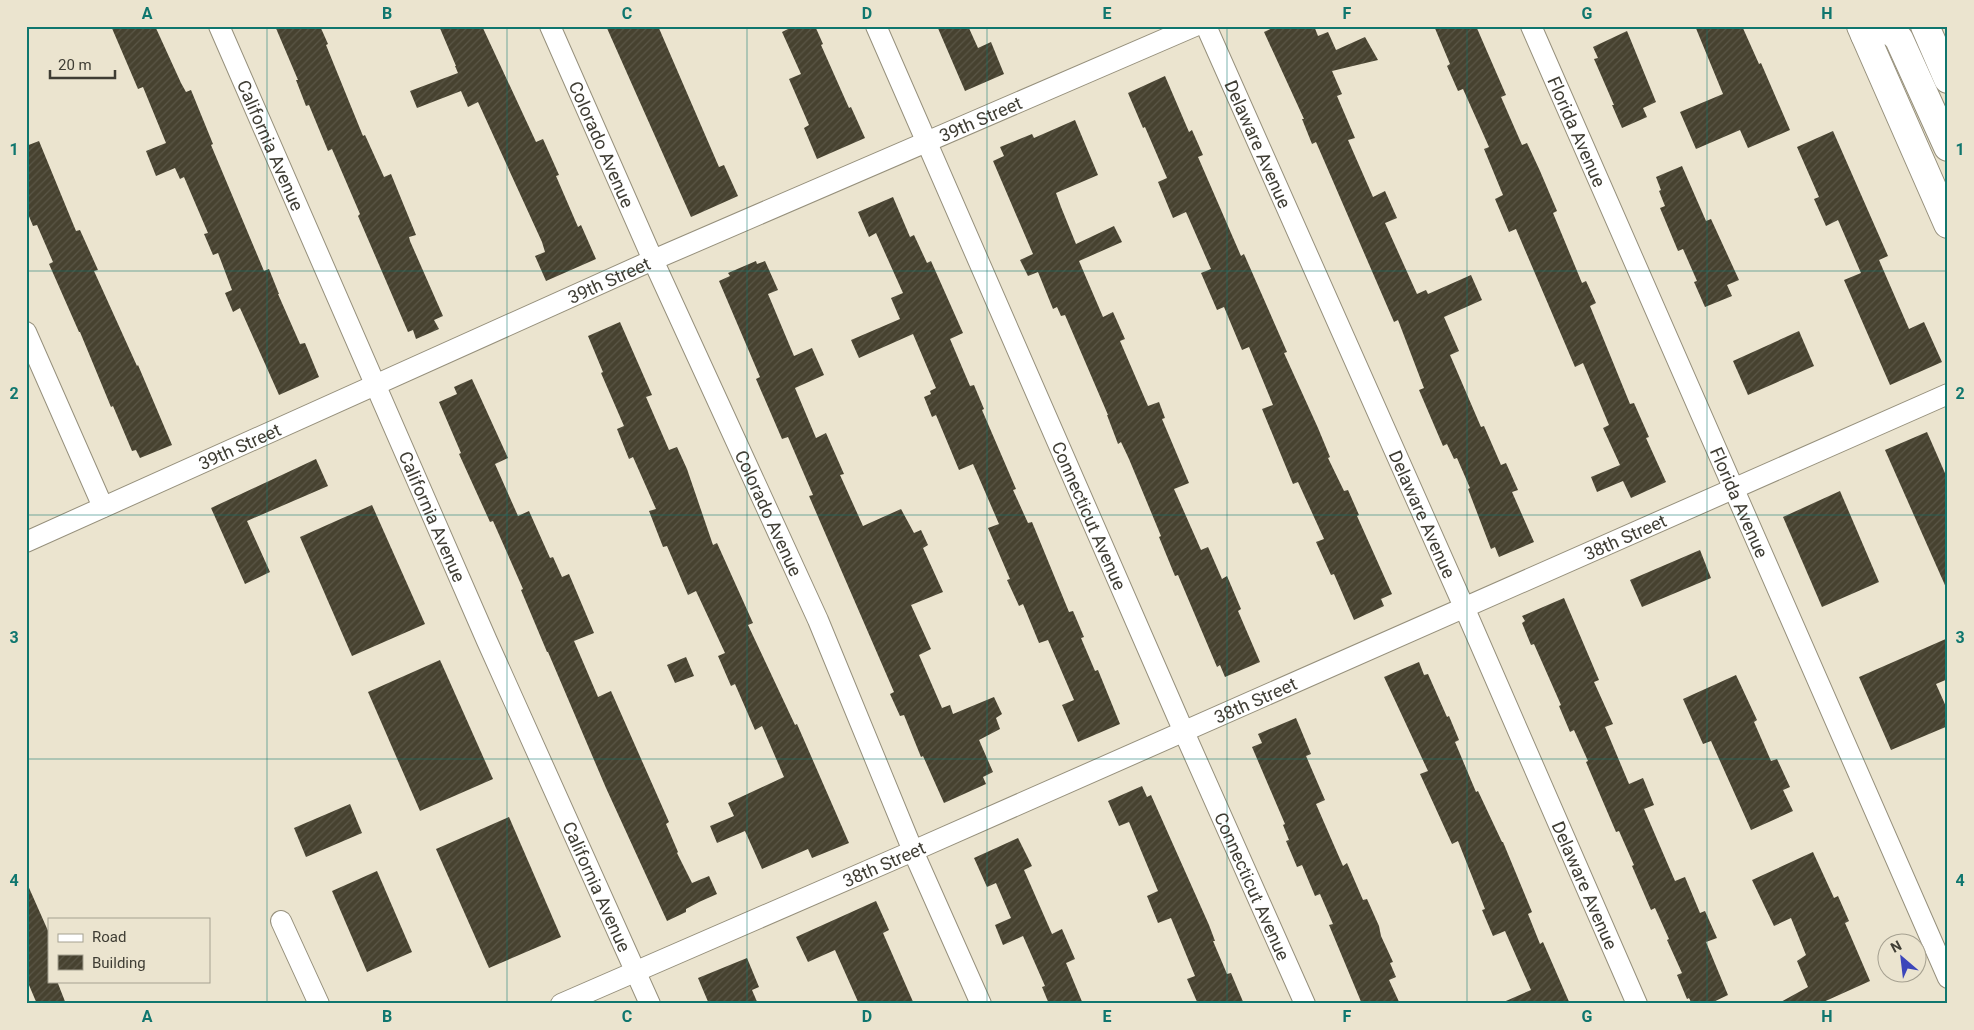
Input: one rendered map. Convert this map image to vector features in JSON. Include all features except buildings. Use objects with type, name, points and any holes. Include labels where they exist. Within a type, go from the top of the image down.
[{"type":"main road","points":[[1924,26],[1948,79]]},
{"type":"main road","points":[[1948,147],[1899,39],[1890,30],[1863,31],[1948,224]]},
{"type":"street","name":"California Avenue","points":[[219,26],[487,642],[650,1004]]},
{"type":"street","name":"Colorado Avenue","points":[[550,26],[653,260],[818,620],[914,851],[981,1004]]},
{"type":"street","name":"Connecticut Avenue","points":[[876,26],[1184,732],[1306,1004]]},
{"type":"street","name":"39th Street","points":[[26,542],[653,260],[1195,26]]},
{"type":"street","name":"Delaware Avenue","points":[[1206,26],[1464,607],[1637,1004]]},
{"type":"street","name":"Florida Avenue","points":[[1531,26],[1948,978]]},
{"type":"street","points":[[26,332],[103,508]]},
{"type":"street","name":"38th Street","points":[[561,1004],[914,851],[1948,394]]},
{"type":"street","points":[[281,921],[319,1004]]}]
